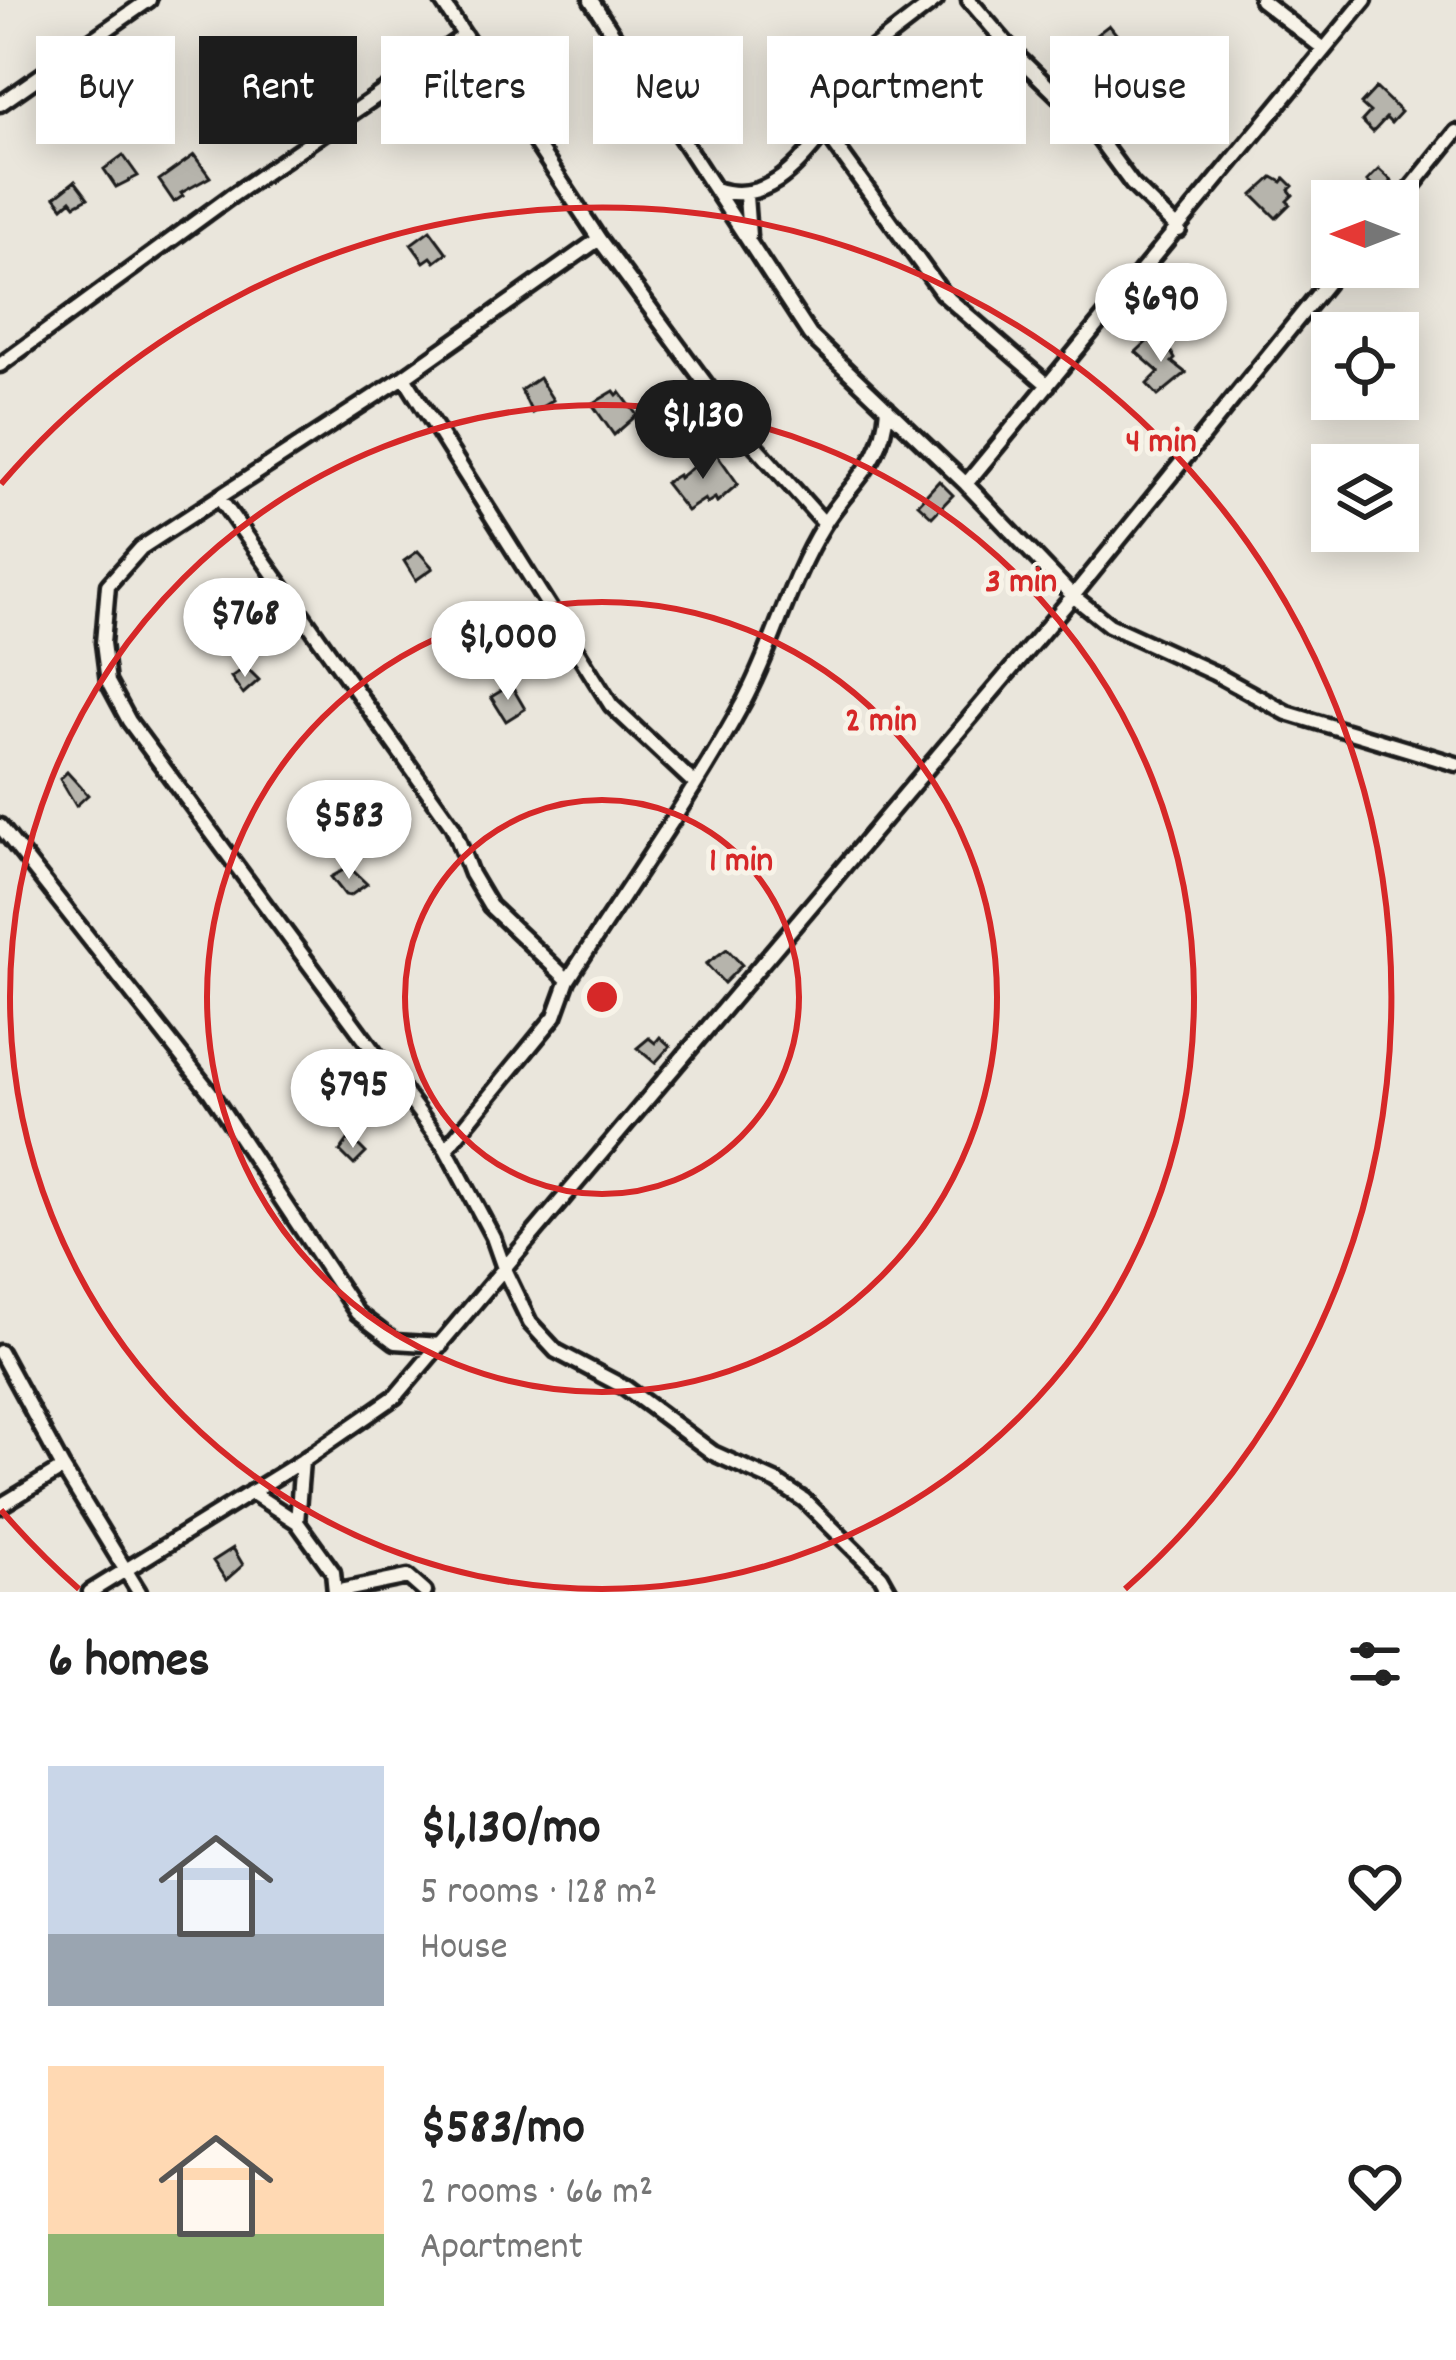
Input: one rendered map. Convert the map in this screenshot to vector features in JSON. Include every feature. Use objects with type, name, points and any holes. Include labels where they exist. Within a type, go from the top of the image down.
[{"type":"street","points":[[0,104],[148,0]]},
{"type":"street","points":[[441,0],[464,36]]},
{"type":"street","points":[[591,0],[810,334],[966,484],[1073,596],[1109,625],[1287,713],[1456,764]]},
{"type":"street","points":[[889,36],[936,0]]},
{"type":"street","points":[[969,0],[1018,58],[1090,127],[1132,184],[1179,230]]},
{"type":"street","points":[[1261,0],[1324,49]]},
{"type":"street","points":[[966,484],[1366,0]]},
{"type":"street","points":[[0,365],[381,93]]},
{"type":"street","points":[[1417,180],[1456,132]]},
{"type":"street","points":[[535,144],[598,239],[734,422],[824,524]]},
{"type":"street","points":[[714,188],[746,196],[798,163],[814,144]]},
{"type":"street","points":[[835,144],[942,293],[1048,385]]},
{"type":"street","points":[[746,196],[749,242]]},
{"type":"street","points":[[598,239],[404,377],[141,548],[108,585],[103,644],[108,682],[129,721],[446,1149],[493,1237],[530,1323],[556,1352],[626,1388],[713,1453],[777,1482],[804,1500],[881,1576],[890,1592]]},
{"type":"street","points":[[90,1592],[302,1461],[396,1396],[1073,596],[1323,288]]},
{"type":"street","points":[[404,377],[611,705],[694,783]]},
{"type":"street","points":[[446,1149],[554,1016],[568,980],[746,698],[782,605],[824,524],[885,436],[887,409]]},
{"type":"street","points":[[220,500],[453,827],[471,874],[490,906],[568,980]]},
{"type":"street","points":[[0,826],[210,1092],[358,1313],[395,1342],[441,1345]]},
{"type":"street","points":[[0,1352],[62,1468],[139,1592]]},
{"type":"street","points":[[297,1522],[302,1461]]},
{"type":"street","points":[[0,1506],[62,1468]]},
{"type":"street","points":[[251,1492],[297,1522],[333,1572],[335,1592],[408,1577],[424,1592]]},
{"type":"building","points":[[1109,25],[1117,35],[1116,36],[1095,36]]},
{"type":"building","points":[[1376,88],[1401,112],[1391,123],[1386,118],[1373,132],[1362,121],[1370,112],[1361,104]]},
{"type":"building","points":[[123,155],[138,176],[116,187],[104,169]]},
{"type":"building","points":[[194,155],[210,177],[174,202],[159,180]]},
{"type":"building","points":[[1379,169],[1391,180],[1368,180]]},
{"type":"building","points":[[1273,177],[1282,182],[1285,178],[1293,186],[1290,204],[1276,218],[1253,195]]},
{"type":"building","points":[[75,181],[88,198],[75,205],[71,200],[63,207],[55,197]]},
{"type":"building","points":[[430,230],[447,253],[435,262],[431,257],[424,262],[411,244]]},
{"type":"building","points":[[1153,336],[1186,373],[1158,396],[1147,384],[1159,372],[1136,352]]},
{"type":"building","points":[[539,378],[553,400],[532,413],[521,390]]},
{"type":"building","points":[[620,392],[637,415],[614,435],[592,404]]},
{"type":"building","points":[[714,450],[738,484],[717,502],[705,499],[687,511],[665,483],[679,478]]},
{"type":"building","points":[[939,481],[953,495],[932,517],[918,504]]},
{"type":"building","points":[[418,551],[433,568],[416,580],[404,561]]},
{"type":"building","points":[[246,667],[259,680],[243,694],[231,677]]},
{"type":"building","points":[[511,685],[525,709],[506,721],[491,697]]},
{"type":"building","points":[[67,772],[88,795],[76,806],[60,779]]},
{"type":"building","points":[[349,867],[367,884],[350,896],[331,877]]},
{"type":"building","points":[[727,949],[742,965],[724,983],[706,964]]},
{"type":"building","points":[[660,1037],[670,1046],[655,1063],[637,1048],[649,1038],[655,1043]]},
{"type":"building","points":[[350,1137],[366,1153],[354,1165],[340,1151]]},
{"type":"building","points":[[233,1548],[243,1565],[226,1580],[213,1561]]}]
